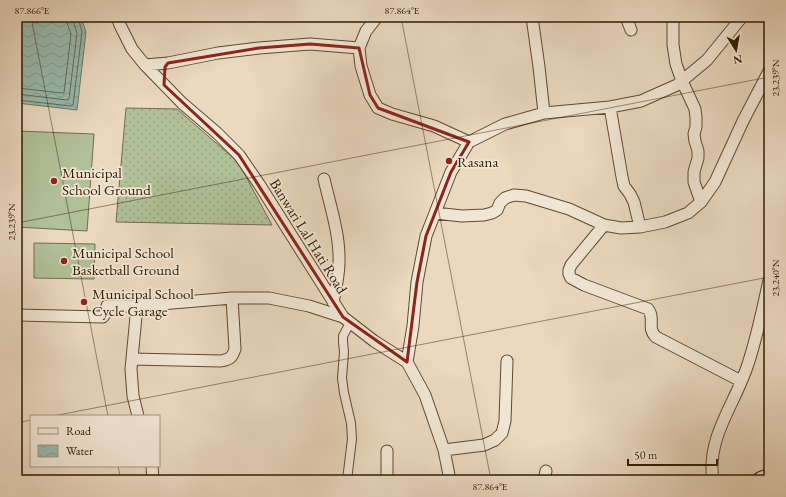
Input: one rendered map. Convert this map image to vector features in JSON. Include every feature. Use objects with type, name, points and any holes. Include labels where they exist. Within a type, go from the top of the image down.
[{"type":"main road","points":[[761,480],[769,477]]},
{"type":"street","name":"Banwari Lal Hati Road","points":[[118,17],[120,25],[132,49],[145,65],[182,103],[217,133],[239,155],[346,320],[374,341],[408,362]]},
{"type":"street","points":[[377,17],[366,31],[359,48],[361,66],[370,95],[378,108],[392,114],[434,126],[469,142]]},
{"type":"street","points":[[532,17],[544,113]]},
{"type":"street","points":[[626,17],[631,30]]},
{"type":"street","points":[[673,17],[673,45],[676,64],[696,117],[694,141],[698,151],[698,158],[694,172],[694,182],[701,202]]},
{"type":"street","points":[[450,480],[444,450],[425,395],[408,362],[417,282],[426,236],[451,172],[469,142],[505,124],[544,113],[610,107],[641,101],[677,85],[707,60],[742,17]]},
{"type":"street","points":[[145,65],[168,63],[218,53],[259,48],[310,44],[359,48]]},
{"type":"street","points":[[164,85],[163,75],[165,67],[168,63]]},
{"type":"street","points":[[435,213],[462,216],[484,215],[497,210],[500,203],[505,198],[514,195],[526,196],[569,209],[604,225],[621,228],[640,227],[665,222],[688,213],[701,202],[715,182],[743,121],[769,71]]},
{"type":"street","points":[[610,107],[624,186],[634,202],[640,227]]},
{"type":"street","points":[[324,179],[337,234],[339,261],[333,302]]},
{"type":"street","points":[[604,225],[571,265],[568,274],[571,278],[584,285],[648,309],[651,313],[652,333],[656,338],[741,381]]},
{"type":"street","points":[[713,480],[711,469],[714,447],[720,427],[748,364],[767,302],[769,280]]},
{"type":"street","points":[[132,359],[221,361],[229,359],[233,355],[234,348],[232,298]]},
{"type":"street","points":[[17,315],[103,318],[107,306],[137,306],[232,298],[269,298],[309,306],[346,320],[343,342],[344,352],[342,378],[351,423],[352,439],[347,480]]},
{"type":"street","points":[[137,306],[131,369],[133,396],[138,415]]},
{"type":"street","points":[[444,450],[484,445],[495,440],[502,433],[505,421],[507,361]]},
{"type":"street","points":[[387,451],[387,480]]},
{"type":"street","points":[[152,467],[154,480]]},
{"type":"highlighted area","points":[[310,44],[359,48],[370,95],[378,108],[469,142],[451,172],[426,236],[417,282],[407,362],[343,317],[239,155],[164,85],[165,67],[168,63],[259,48]]},
{"type":"green space","points":[[126,108],[177,109],[238,162],[272,225],[116,222]]},
{"type":"green space","name":"Municipal School Ground","points":[[17,131],[94,134],[87,231],[17,227]]},
{"type":"green space","name":"Municipal School Basketball Ground","points":[[34,243],[95,244],[94,279],[34,278]]},
{"type":"water","points":[[17,17],[81,17],[86,32],[77,110],[17,103]]},
{"type":"place","name":"Rasana","points":[[449,161]]},
{"type":"place","name":"Municipal School Ground","points":[[54,181]]},
{"type":"place","name":"Municipal School Basketball Ground","points":[[64,261]]},
{"type":"place","name":"Municipal School Cycle Garage","points":[[84,302]]}]
